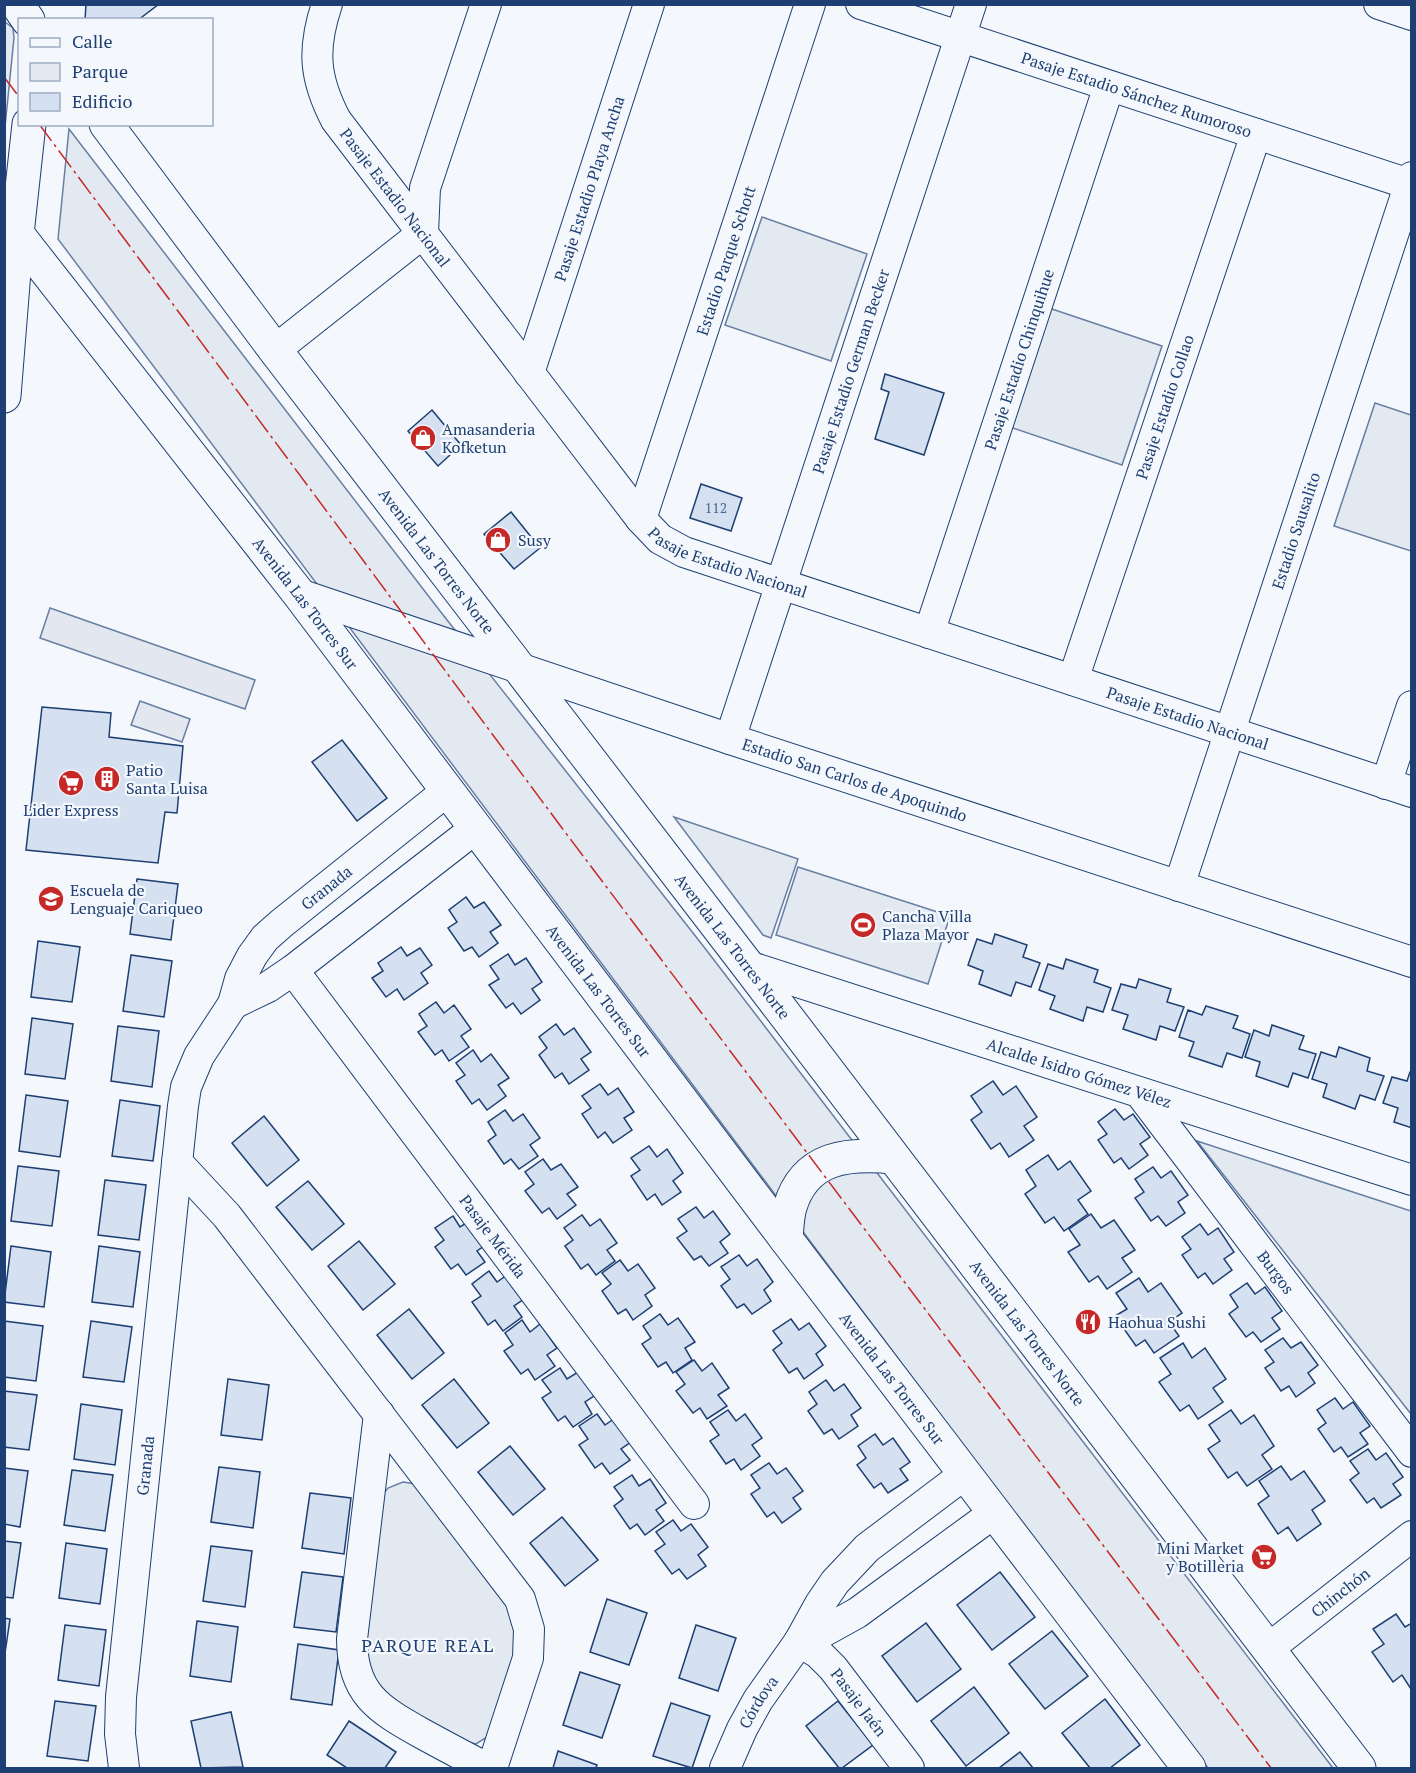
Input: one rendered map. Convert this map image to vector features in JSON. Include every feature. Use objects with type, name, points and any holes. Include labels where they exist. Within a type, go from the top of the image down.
[{"type":"street","points":[[17,4],[27,18]]},
{"type":"street","name":"Pasaje Estadio Nacional","points":[[327,4],[318,36],[316,56],[318,77],[325,99],[336,120],[641,519],[660,538],[684,552],[1399,788]]},
{"type":"street","points":[[275,350],[423,233],[425,188],[486,4]]},
{"type":"street","name":"Pasaje Estadio Playa Ancha","points":[[529,373],[649,4]]},
{"type":"street","name":"Estadio Parque Schott","points":[[641,519],[810,4]]},
{"type":"street","name":"Pasaje Estadio Sánchez Rumoroso","points":[[861,4],[1256,134],[1411,182]]},
{"type":"street","name":"Pasaje Estadio German Becker","points":[[730,739],[971,4]]},
{"type":"street","points":[[1379,4],[1412,15]]},
{"type":"street","name":"Pasaje Estadio Chinquihue","points":[[929,633],[1109,86]]},
{"type":"street","points":[[4,396],[10,226],[28,126]]},
{"type":"street","name":"Avenida Las Torres Norte","points":[[107,126],[275,350],[1359,1768]]},
{"type":"street","name":"Pasaje Estadio Collao","points":[[1073,680],[1256,134]]},
{"type":"street","name":"Estadio Sausalito","points":[[1179,886],[1411,182]]},
{"type":"street","name":"Avenida Las Torres Sur","points":[[10,226],[299,594],[1189,1768]]},
{"type":"street","name":"Estadio San Carlos de Apoquindo","points":[[299,594],[730,739],[1412,962]]},
{"type":"street","points":[[1399,788],[1412,706]]},
{"type":"street","name":"Granada","points":[[124,1768],[120,1734],[122,1697],[186,1087],[199,1056],[233,1004],[240,979],[252,956],[265,938],[447,791]]},
{"type":"street","points":[[233,1004],[268,987],[293,970],[476,828]]},
{"type":"street","name":"Alcalde Isidro Gómez Vélez","points":[[748,966],[1412,1180]]},
{"type":"street","name":"Pasaje Mérida","points":[[293,970],[694,1504]]},
{"type":"street","name":"Burgos","points":[[1140,1093],[1412,1452]]},
{"type":"street","points":[[786,1239],[790,1208],[798,1185],[816,1166],[842,1157],[868,1155],[893,1157]]},
{"type":"street","points":[[177,1161],[227,1216],[511,1586],[526,1614],[529,1629],[528,1658],[492,1768]]},
{"type":"street","points":[[379,1414],[352,1639],[352,1656],[356,1672],[362,1687],[374,1703],[390,1716],[487,1768]]},
{"type":"street","name":"Córdova","points":[[725,1768],[758,1700],[799,1642],[820,1604],[853,1561],[965,1474]]},
{"type":"street","points":[[799,1642],[837,1625],[994,1513]]},
{"type":"street","name":"Chinchón","points":[[1268,1649],[1412,1536]]},
{"type":"street","points":[[853,1561],[852,1570],[859,1586],[866,1594],[876,1599]]},
{"type":"street","name":"Pasaje Jaén","points":[[799,1642],[818,1653],[832,1668],[909,1768]]},
{"type":"green space","points":[[5,22],[13,28],[14,38],[5,127]]},
{"type":"green space","points":[[69,129],[440,611],[704,947],[1333,1768],[1208,1768],[919,1387],[58,239]]},
{"type":"green space","points":[[762,217],[867,254],[831,361],[725,325]]},
{"type":"green space","points":[[1046,307],[1162,346],[1122,465],[1007,426]]},
{"type":"green space","points":[[1375,403],[1411,415],[1411,551],[1334,526]]},
{"type":"green space","points":[[674,817],[798,859],[771,938],[763,935]]},
{"type":"green space","name":"Cancha Villa Plaza Mayor","points":[[798,867],[950,916],[928,984],[776,935]]},
{"type":"green space","points":[[1197,1141],[1411,1211],[1411,1414]]},
{"type":"green space","points":[[403,1482],[416,1484],[514,1613],[518,1645],[487,1737],[476,1744],[450,1738],[384,1694],[367,1675],[362,1647],[379,1499],[388,1488]]},
{"type":"shaded area","points":[[50,608],[255,680],[245,709],[40,638]]},
{"type":"shaded area","points":[[140,701],[190,719],[182,742],[131,725]]},
{"type":"building","points":[[86,4],[159,4],[141,18],[85,18]]},
{"type":"building","points":[[885,374],[944,393],[924,455],[875,439],[889,392],[881,389]]},
{"type":"building","points":[[432,410],[461,445],[438,466],[408,431]]},
{"type":"building","points":[[701,484],[742,498],[731,531],[690,518]]},
{"type":"building","points":[[511,512],[540,548],[514,569],[484,534]]},
{"type":"building","name":"Patio Santa Luisa","points":[[42,707],[111,713],[109,737],[183,746],[177,813],[165,812],[158,863],[26,850]]},
{"type":"building","points":[[342,740],[387,798],[357,821],[312,762]]},
{"type":"building","points":[[137,879],[178,884],[171,940],[130,934]]},
{"type":"building","points":[[466,897],[474,908],[484,902],[501,925],[490,932],[498,943],[479,957],[472,947],[464,951],[448,928],[457,922],[449,910]]},
{"type":"building","points":[[995,934],[1027,945],[1023,957],[1040,963],[1031,987],[1016,982],[1011,996],[979,984],[983,971],[968,965],[977,939],[992,944]]},
{"type":"building","points":[[38,941],[80,947],[72,1002],[31,997]]},
{"type":"building","points":[[401,947],[407,956],[420,948],[432,965],[421,973],[428,983],[404,1000],[397,989],[386,997],[372,978],[383,971],[378,963]]},
{"type":"building","points":[[508,954],[515,965],[526,958],[542,982],[532,989],[540,1000],[521,1014],[513,1003],[506,1008],[489,985],[499,979],[490,966]]},
{"type":"building","points":[[131,955],[172,961],[164,1017],[123,1011]]},
{"type":"building","points":[[1066,959],[1098,970],[1094,982],[1111,988],[1103,1012],[1087,1007],[1083,1021],[1050,1009],[1055,996],[1039,990],[1048,964],[1063,969]]},
{"type":"building","points":[[1139,979],[1171,989],[1167,1002],[1184,1007],[1175,1031],[1160,1026],[1156,1040],[1123,1029],[1128,1015],[1112,1010],[1121,984],[1136,988]]},
{"type":"building","points":[[436,1002],[444,1013],[454,1005],[471,1029],[461,1036],[469,1047],[449,1061],[442,1050],[435,1055],[418,1032],[427,1026],[419,1014]]},
{"type":"building","points":[[1206,1006],[1238,1016],[1233,1028],[1250,1034],[1242,1058],[1227,1053],[1222,1067],[1189,1056],[1194,1042],[1179,1037],[1188,1010],[1202,1015]]},
{"type":"building","points":[[32,1018],[73,1024],[65,1079],[25,1074]]},
{"type":"building","points":[[556,1024],[564,1035],[574,1028],[591,1052],[581,1059],[589,1070],[569,1084],[562,1073],[555,1078],[539,1055],[547,1048],[539,1037]]},
{"type":"building","points":[[1272,1025],[1304,1036],[1299,1049],[1316,1054],[1308,1078],[1293,1073],[1288,1087],[1256,1076],[1260,1062],[1245,1057],[1254,1030],[1269,1036]]},
{"type":"building","points":[[118,1026],[159,1031],[152,1087],[111,1081]]},
{"type":"building","points":[[1339,1047],[1370,1058],[1367,1071],[1384,1076],[1375,1100],[1360,1095],[1355,1109],[1323,1097],[1327,1084],[1312,1079],[1321,1052],[1336,1057]]},
{"type":"building","points":[[473,1050],[481,1062],[491,1054],[509,1078],[498,1085],[506,1096],[487,1110],[479,1099],[472,1104],[456,1081],[465,1075],[456,1063]]},
{"type":"building","points":[[1412,1072],[1412,1128],[1394,1122],[1398,1108],[1383,1103],[1392,1077],[1407,1081]]},
{"type":"building","points":[[993,1081],[1003,1095],[1016,1086],[1037,1117],[1024,1126],[1034,1140],[1009,1157],[1000,1143],[991,1149],[971,1120],[982,1112],[971,1096]]},
{"type":"building","points":[[600,1084],[608,1095],[618,1088],[634,1112],[624,1118],[632,1130],[613,1143],[605,1132],[598,1138],[582,1114],[591,1108],[582,1096]]},
{"type":"building","points":[[26,1095],[68,1101],[60,1157],[19,1151]]},
{"type":"building","points":[[120,1100],[160,1106],[153,1161],[112,1156]]},
{"type":"building","points":[[1115,1109],[1124,1120],[1133,1114],[1150,1137],[1140,1144],[1148,1155],[1129,1169],[1121,1158],[1114,1163],[1098,1140],[1107,1134],[1098,1122]]},
{"type":"building","points":[[505,1110],[513,1121],[523,1114],[540,1138],[530,1145],[538,1156],[519,1169],[511,1159],[504,1164],[488,1141],[496,1135],[488,1122]]},
{"type":"building","points":[[264,1116],[299,1160],[267,1186],[232,1143]]},
{"type":"building","points":[[649,1146],[657,1157],[667,1149],[683,1173],[673,1181],[681,1192],[662,1205],[655,1194],[647,1200],[631,1176],[640,1170],[631,1158]]},
{"type":"building","points":[[1048,1155],[1058,1170],[1070,1161],[1091,1191],[1078,1200],[1088,1214],[1064,1231],[1054,1217],[1045,1223],[1025,1194],[1036,1186],[1026,1170]]},
{"type":"building","points":[[543,1159],[551,1170],[561,1164],[578,1187],[567,1194],[576,1205],[557,1219],[549,1208],[542,1213],[525,1191],[534,1184],[525,1172]]},
{"type":"building","points":[[18,1166],[59,1171],[52,1226],[11,1221]]},
{"type":"building","points":[[1153,1167],[1161,1178],[1171,1171],[1188,1195],[1178,1202],[1185,1213],[1166,1226],[1158,1216],[1151,1221],[1135,1198],[1144,1192],[1135,1179]]},
{"type":"building","points":[[105,1180],[146,1185],[139,1240],[98,1235]]},
{"type":"building","points":[[308,1181],[344,1224],[312,1250],[276,1207]]},
{"type":"building","points":[[696,1207],[704,1218],[713,1211],[730,1234],[720,1242],[728,1253],[709,1266],[701,1256],[694,1260],[677,1238],[687,1231],[678,1219]]},
{"type":"building","points":[[1091,1214],[1101,1228],[1114,1220],[1135,1250],[1122,1258],[1132,1272],[1107,1289],[1098,1276],[1089,1282],[1068,1252],[1080,1245],[1069,1229]]},
{"type":"building","points":[[582,1215],[590,1226],[600,1219],[617,1243],[607,1250],[615,1261],[596,1275],[588,1264],[581,1269],[565,1246],[573,1240],[564,1228]]},
{"type":"building","points":[[453,1216],[460,1227],[471,1220],[487,1244],[477,1251],[485,1262],[466,1275],[458,1264],[451,1269],[435,1247],[444,1240],[435,1228]]},
{"type":"building","points":[[1200,1224],[1208,1235],[1218,1228],[1234,1252],[1224,1259],[1232,1270],[1213,1284],[1205,1273],[1198,1278],[1182,1255],[1191,1249],[1182,1237]]},
{"type":"building","points":[[359,1241],[395,1284],[363,1310],[328,1266]]},
{"type":"building","points":[[11,1246],[51,1252],[44,1307],[4,1302]]},
{"type":"building","points":[[99,1246],[140,1252],[133,1307],[92,1302]]},
{"type":"building","points":[[739,1255],[747,1266],[757,1259],[773,1282],[764,1290],[771,1301],[752,1314],[744,1304],[737,1308],[721,1286],[730,1279],[721,1267]]},
{"type":"building","points":[[620,1260],[628,1271],[638,1264],[655,1288],[645,1295],[652,1306],[633,1320],[626,1309],[618,1314],[602,1291],[611,1284],[602,1273]]},
{"type":"building","points":[[489,1271],[497,1282],[507,1275],[524,1299],[514,1306],[522,1317],[503,1331],[495,1320],[488,1325],[472,1302],[481,1296],[472,1284]]},
{"type":"building","points":[[1139,1278],[1148,1292],[1161,1283],[1182,1313],[1169,1322],[1179,1336],[1154,1353],[1145,1340],[1136,1346],[1115,1316],[1127,1309],[1116,1293]]},
{"type":"building","points":[[1247,1283],[1255,1294],[1265,1287],[1282,1311],[1272,1318],[1280,1329],[1261,1342],[1253,1332],[1246,1337],[1229,1314],[1238,1307],[1230,1295]]},
{"type":"building","points":[[409,1309],[444,1353],[412,1379],[377,1335]]},
{"type":"building","points":[[660,1314],[668,1325],[678,1318],[695,1342],[685,1348],[692,1360],[673,1373],[666,1362],[658,1367],[642,1344],[651,1338],[643,1326]]},
{"type":"building","points":[[791,1319],[799,1330],[809,1323],[826,1346],[816,1354],[823,1365],[804,1379],[797,1368],[789,1373],[773,1350],[782,1343],[773,1331]]},
{"type":"building","points":[[522,1320],[530,1332],[540,1324],[557,1348],[547,1355],[555,1366],[535,1380],[528,1369],[521,1374],[504,1351],[513,1345],[505,1333]]},
{"type":"building","points":[[4,1321],[43,1326],[36,1381],[4,1377]]},
{"type":"building","points":[[91,1321],[132,1327],[124,1382],[83,1377]]},
{"type":"building","points":[[1283,1338],[1291,1348],[1301,1342],[1318,1365],[1308,1373],[1315,1383],[1296,1397],[1289,1386],[1281,1391],[1265,1368],[1274,1362],[1265,1350]]},
{"type":"building","points":[[1183,1343],[1192,1358],[1205,1348],[1226,1379],[1213,1388],[1223,1402],[1198,1419],[1189,1405],[1180,1411],[1159,1382],[1171,1374],[1160,1358]]},
{"type":"building","points":[[694,1360],[702,1371],[712,1363],[729,1388],[718,1395],[727,1406],[707,1419],[700,1408],[693,1413],[676,1391],[685,1384],[676,1372]]},
{"type":"building","points":[[560,1368],[567,1379],[578,1372],[594,1396],[585,1402],[592,1414],[573,1427],[565,1416],[558,1421],[542,1398],[551,1392],[542,1380]]},
{"type":"building","points":[[228,1379],[269,1385],[262,1440],[221,1435]]},
{"type":"building","points":[[454,1379],[489,1423],[457,1448],[422,1405]]},
{"type":"building","points":[[826,1380],[834,1391],[844,1384],[861,1408],[851,1415],[858,1426],[839,1439],[832,1429],[824,1434],[808,1411],[817,1404],[809,1392]]},
{"type":"building","points":[[4,1391],[37,1395],[29,1450],[4,1447]]},
{"type":"building","points":[[1335,1398],[1343,1409],[1353,1402],[1370,1426],[1360,1433],[1368,1444],[1348,1457],[1341,1447],[1334,1452],[1318,1429],[1326,1423],[1317,1410]]},
{"type":"building","points":[[81,1404],[122,1410],[115,1465],[74,1459]]},
{"type":"building","points":[[728,1410],[736,1421],[745,1414],[762,1438],[752,1445],[760,1456],[741,1470],[734,1459],[726,1464],[710,1441],[719,1435],[710,1422]]},
{"type":"building","points":[[1231,1410],[1241,1424],[1254,1415],[1274,1446],[1262,1455],[1272,1469],[1247,1486],[1237,1472],[1228,1478],[1208,1449],[1220,1441],[1209,1425]]},
{"type":"building","points":[[597,1414],[605,1425],[615,1418],[631,1442],[621,1449],[630,1460],[610,1474],[602,1463],[595,1468],[579,1445],[588,1439],[579,1426]]},
{"type":"building","points":[[875,1434],[883,1445],[893,1438],[910,1462],[900,1469],[908,1480],[888,1493],[881,1483],[874,1488],[857,1465],[866,1458],[858,1446]]},
{"type":"building","points":[[510,1446],[545,1489],[513,1515],[478,1472]]},
{"type":"building","points":[[1368,1449],[1376,1460],[1386,1453],[1403,1477],[1393,1484],[1401,1495],[1381,1508],[1374,1498],[1367,1503],[1350,1480],[1359,1473],[1350,1461]]},
{"type":"building","points":[[769,1463],[777,1474],[786,1468],[803,1491],[793,1498],[801,1509],[782,1523],[774,1512],[767,1517],[751,1494],[760,1488],[751,1475]]},
{"type":"building","points":[[1281,1466],[1291,1480],[1304,1471],[1325,1501],[1312,1510],[1321,1524],[1297,1541],[1288,1527],[1278,1534],[1258,1504],[1269,1496],[1259,1481]]},
{"type":"building","points":[[219,1467],[260,1472],[253,1528],[211,1522]]},
{"type":"building","points":[[4,1468],[28,1471],[20,1527],[4,1524]]},
{"type":"building","points":[[72,1470],[113,1475],[105,1531],[64,1525]]},
{"type":"building","points":[[632,1475],[639,1486],[650,1479],[666,1503],[656,1510],[664,1521],[645,1535],[637,1524],[630,1529],[614,1506],[623,1499],[614,1487]]},
{"type":"building","points":[[310,1493],[351,1498],[344,1554],[302,1548]]},
{"type":"building","points":[[562,1517],[598,1560],[565,1586],[530,1543]]},
{"type":"building","points":[[673,1520],[681,1531],[691,1524],[708,1547],[698,1555],[706,1566],[687,1579],[679,1569],[672,1574],[655,1551],[665,1544],[656,1532]]},
{"type":"building","points":[[4,1541],[21,1543],[13,1598],[4,1597]]},
{"type":"building","points":[[66,1543],[107,1549],[100,1604],[59,1598]]},
{"type":"building","points":[[211,1546],[252,1551],[245,1607],[203,1601]]},
{"type":"building","points":[[302,1572],[343,1577],[336,1632],[294,1627]]},
{"type":"building","points":[[1000,1572],[1035,1617],[992,1650],[957,1605]]},
{"type":"building","points":[[607,1599],[647,1613],[629,1665],[590,1652]]},
{"type":"building","points":[[1396,1614],[1405,1627],[1412,1623],[1411,1689],[1402,1675],[1393,1682],[1372,1652],[1384,1644],[1373,1629]]},
{"type":"building","points":[[4,1618],[10,1619],[4,1660]]},
{"type":"building","points":[[197,1621],[238,1627],[231,1682],[190,1676]]},
{"type":"building","points":[[926,1623],[961,1669],[917,1702],[882,1656]]},
{"type":"building","points":[[65,1625],[106,1630],[99,1686],[58,1680]]},
{"type":"building","points":[[696,1625],[736,1638],[718,1691],[679,1678]]},
{"type":"building","points":[[1052,1631],[1088,1676],[1045,1709],[1009,1664]]},
{"type":"building","points":[[298,1644],[339,1650],[332,1705],[291,1699]]},
{"type":"building","points":[[580,1672],[620,1685],[602,1738],[563,1725]]},
{"type":"building","points":[[974,1687],[1009,1733],[966,1766],[931,1721]]},
{"type":"building","points":[[1105,1699],[1140,1745],[1110,1768],[1090,1768],[1062,1733]]},
{"type":"building","points":[[55,1701],[96,1706],[88,1761],[47,1756]]},
{"type":"building","points":[[838,1701],[873,1745],[842,1768],[839,1768],[806,1726]]},
{"type":"building","points":[[671,1703],[710,1716],[692,1768],[653,1756]]},
{"type":"building","points":[[231,1712],[243,1767],[201,1768],[191,1721]]},
{"type":"building","points":[[349,1721],[396,1752],[385,1768],[347,1768],[327,1755]]},
{"type":"building","points":[[558,1751],[597,1765],[596,1768],[553,1768]]},
{"type":"building","points":[[1020,1752],[1033,1768],[999,1768]]},
{"type":"power","points":[[4,77],[18,95]]},
{"type":"power","points":[[40,126],[562,828],[1271,1768]]},
{"type":"place","name":"Amasanderia Kofketun","points":[[423,438]]},
{"type":"place","name":"Susy","points":[[498,540]]},
{"type":"place","name":"Patio Santa Luisa","points":[[107,779]]},
{"type":"place","name":"Lider Express","points":[[71,783]]},
{"type":"place","name":"Escuela de Lenguaje Cariqueo","points":[[51,899]]},
{"type":"place","name":"Cancha Villa Plaza Mayor","points":[[863,925]]},
{"type":"place","name":"Haohua Sushi","points":[[1088,1322]]},
{"type":"place","name":"Mini Market y Botilleria","points":[[1264,1557]]},
{"type":"district","name":"PARQUE REAL","points":[[428,1646]]}]
